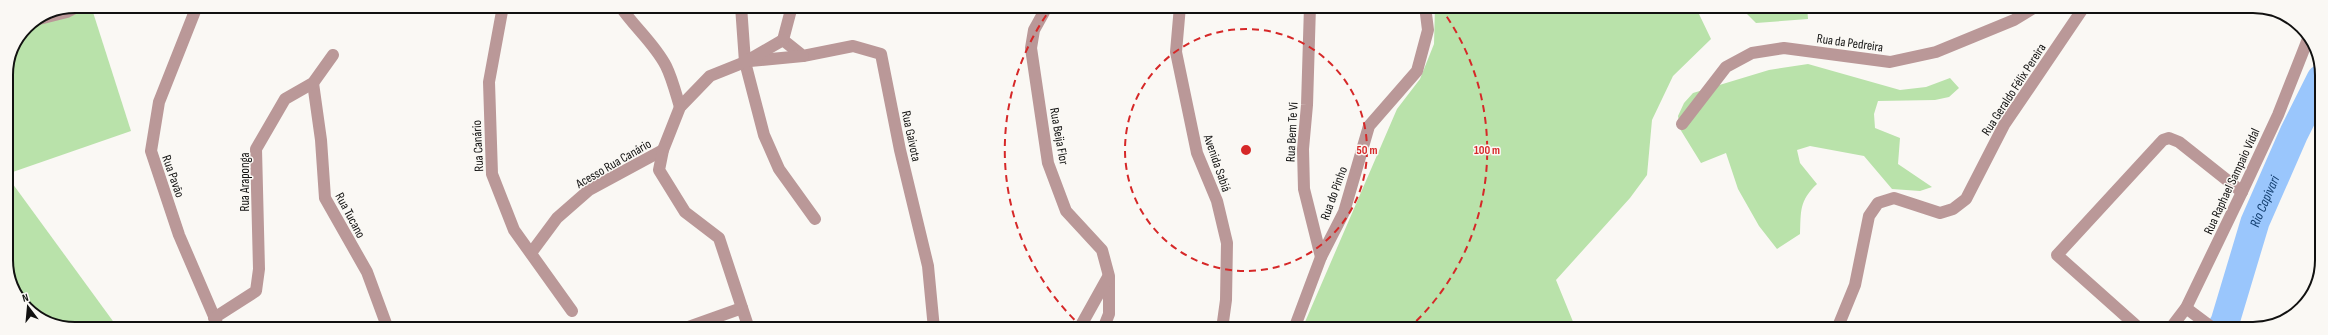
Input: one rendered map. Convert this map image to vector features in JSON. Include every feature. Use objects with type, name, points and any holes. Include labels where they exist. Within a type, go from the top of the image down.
[{"type":"street","name":"Rua Pavão","points":[[193,13],[159,102],[151,151],[179,235],[216,322]]},
{"type":"street","name":"Rua Canário","points":[[502,13],[489,82],[492,174],[514,230],[572,311]]},
{"type":"street","points":[[624,13],[630,22],[651,43],[666,66],[680,107]]},
{"type":"street","points":[[742,13],[745,62],[764,135],[779,170],[815,219]]},
{"type":"street","points":[[747,322],[719,238],[685,212],[659,170],[663,150],[680,107],[710,76],[745,62],[783,40],[790,13]]},
{"type":"street","name":"Rua Beija Flor","points":[[1043,13],[1034,30],[1031,48],[1048,162],[1066,211],[1102,250],[1109,276],[1109,314],[1106,322]]},
{"type":"street","name":"Avenida Sabiá","points":[[1179,13],[1176,52],[1197,153],[1217,201],[1227,243],[1226,300],[1223,322]]},
{"type":"street","name":"Rua Bem Te Vi","points":[[1310,13],[1307,105],[1303,149],[1304,189],[1321,256]]},
{"type":"street","name":"Rua do Pinho","points":[[1297,322],[1321,256],[1344,212],[1370,126],[1417,71],[1428,30],[1426,13]]},
{"type":"street","name":"Rua da Pedreira","points":[[1682,124],[1726,67],[1752,53],[1784,48],[1890,62],[1936,52],[2014,20],[2024,13]]},
{"type":"street","name":"Rua Geraldo Félix Pereira","points":[[1840,322],[1855,285],[1869,216],[1878,203],[1894,198],[1940,213],[1952,209],[1966,199],[2004,125],[2079,13]]},
{"type":"street","points":[[783,40],[803,56]]},
{"type":"street","name":"Rua Raphael Sampaio Vidal","points":[[2176,322],[2188,309],[2278,115],[2306,43]]},
{"type":"street","name":"Rua Gaivota","points":[[803,56],[853,46],[881,54],[900,150],[928,266],[933,322]]},
{"type":"street","name":"Rua Araponga","points":[[217,322],[256,291],[259,269],[256,149],[285,99],[313,83],[333,55]]},
{"type":"street","points":[[745,62],[803,56]]},
{"type":"street","name":"Rua Tucano","points":[[313,83],[321,140],[325,198],[367,272],[386,322]]},
{"type":"street","points":[[2132,322],[2057,254],[2150,152],[2163,140],[2169,138],[2179,142],[2242,192]]},
{"type":"street","name":"Acesso Rua Canário","points":[[531,253],[557,218],[589,190],[663,150]]},
{"type":"street","points":[[1083,322],[1109,276]]},
{"type":"street","points":[[703,322],[742,308]]},
{"type":"street","points":[[2188,309],[2205,322]]},
{"type":"green space","points":[[93,13],[131,131],[13,172],[14,63],[23,40],[31,31],[40,23],[63,14]]},
{"type":"green space","points":[[1435,13],[1699,13],[1711,39],[1673,76],[1652,120],[1647,175],[1630,198],[1556,280],[1573,322],[1305,322],[1397,109],[1420,79],[1434,44]]},
{"type":"green space","points":[[1746,13],[1808,13],[1808,19],[1756,23]]},
{"type":"green space","points":[[1808,64],[1900,90],[1926,87],[1950,78],[1959,88],[1949,97],[1935,100],[1878,101],[1874,114],[1875,128],[1900,138],[1898,164],[1932,187],[1920,191],[1892,189],[1864,156],[1810,146],[1797,150],[1800,163],[1817,184],[1804,201],[1801,213],[1800,234],[1777,249],[1759,226],[1738,189],[1726,153],[1701,163],[1680,129],[1678,116],[1684,103],[1693,93],[1769,70]]},
{"type":"green space","points":[[13,184],[114,322],[75,322],[55,319],[40,312],[28,301],[21,291],[14,272]]},
{"type":"waterway","name":"Rio Capivari","points":[[2225,322],[2255,222],[2294,133],[2315,91]]}]
